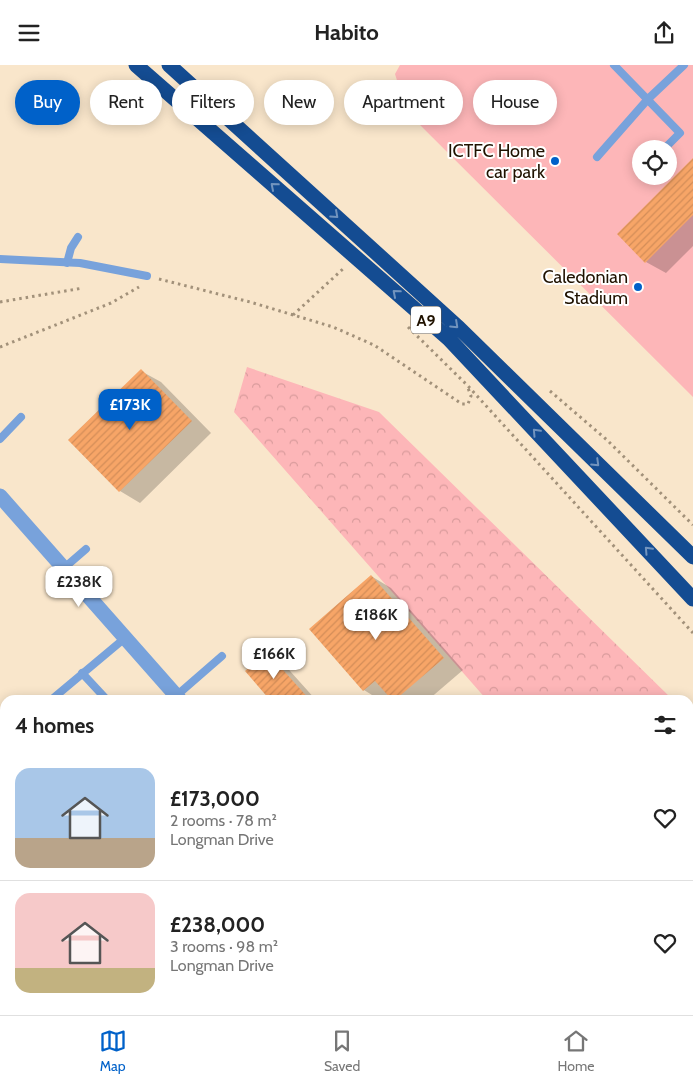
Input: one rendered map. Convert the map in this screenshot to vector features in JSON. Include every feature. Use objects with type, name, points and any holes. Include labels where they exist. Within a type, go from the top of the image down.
[{"type":"highway","name":"A9","points":[[136,65],[449,339],[693,599]]},
{"type":"highway","name":"A9","points":[[169,65],[459,328],[693,557]]},
{"type":"street","points":[[0,495],[175,695]]},
{"type":"lane","points":[[614,65],[680,133],[673,140]]},
{"type":"lane","points":[[598,157],[648,99],[684,65]]},
{"type":"lane","points":[[67,263],[71,248],[78,237]]},
{"type":"lane","points":[[0,259],[112,268],[147,276]]},
{"type":"lane","points":[[0,439],[21,417]]},
{"type":"lane","points":[[64,568],[86,549]]},
{"type":"lane","points":[[667,570],[693,609]]},
{"type":"lane","points":[[57,695],[125,638]]},
{"type":"lane","points":[[181,695],[222,656]]},
{"type":"lane","points":[[82,673],[102,695]]},
{"type":"path","points":[[293,315],[346,266]]},
{"type":"path","points":[[0,347],[111,303],[137,289],[144,283],[147,276],[333,327],[374,345],[462,405],[468,405],[470,401],[468,386],[693,633]]},
{"type":"path","points":[[0,302],[83,287]]},
{"type":"green space","name":"Caledonian Stadium","points":[[400,65],[693,65],[693,397],[420,125],[463,125],[463,80],[397,80],[395,74]]},
{"type":"green space","points":[[247,367],[379,412],[668,695],[483,695],[234,412]]},
{"type":"building","points":[[693,158],[693,215],[645,263],[617,234],[666,185],[677,185],[677,174]]},
{"type":"building","points":[[141,369],[192,421],[119,492],[68,440]]},
{"type":"building","points":[[371,575],[444,658],[401,695],[388,695],[375,681],[363,691],[309,629]]},
{"type":"building","points":[[267,652],[306,695],[266,695],[245,671]]},
{"type":"place","name":"ICTFC Home car park","points":[[555,161]]},
{"type":"place","name":"Caledonian Stadium","points":[[638,287]]}]
